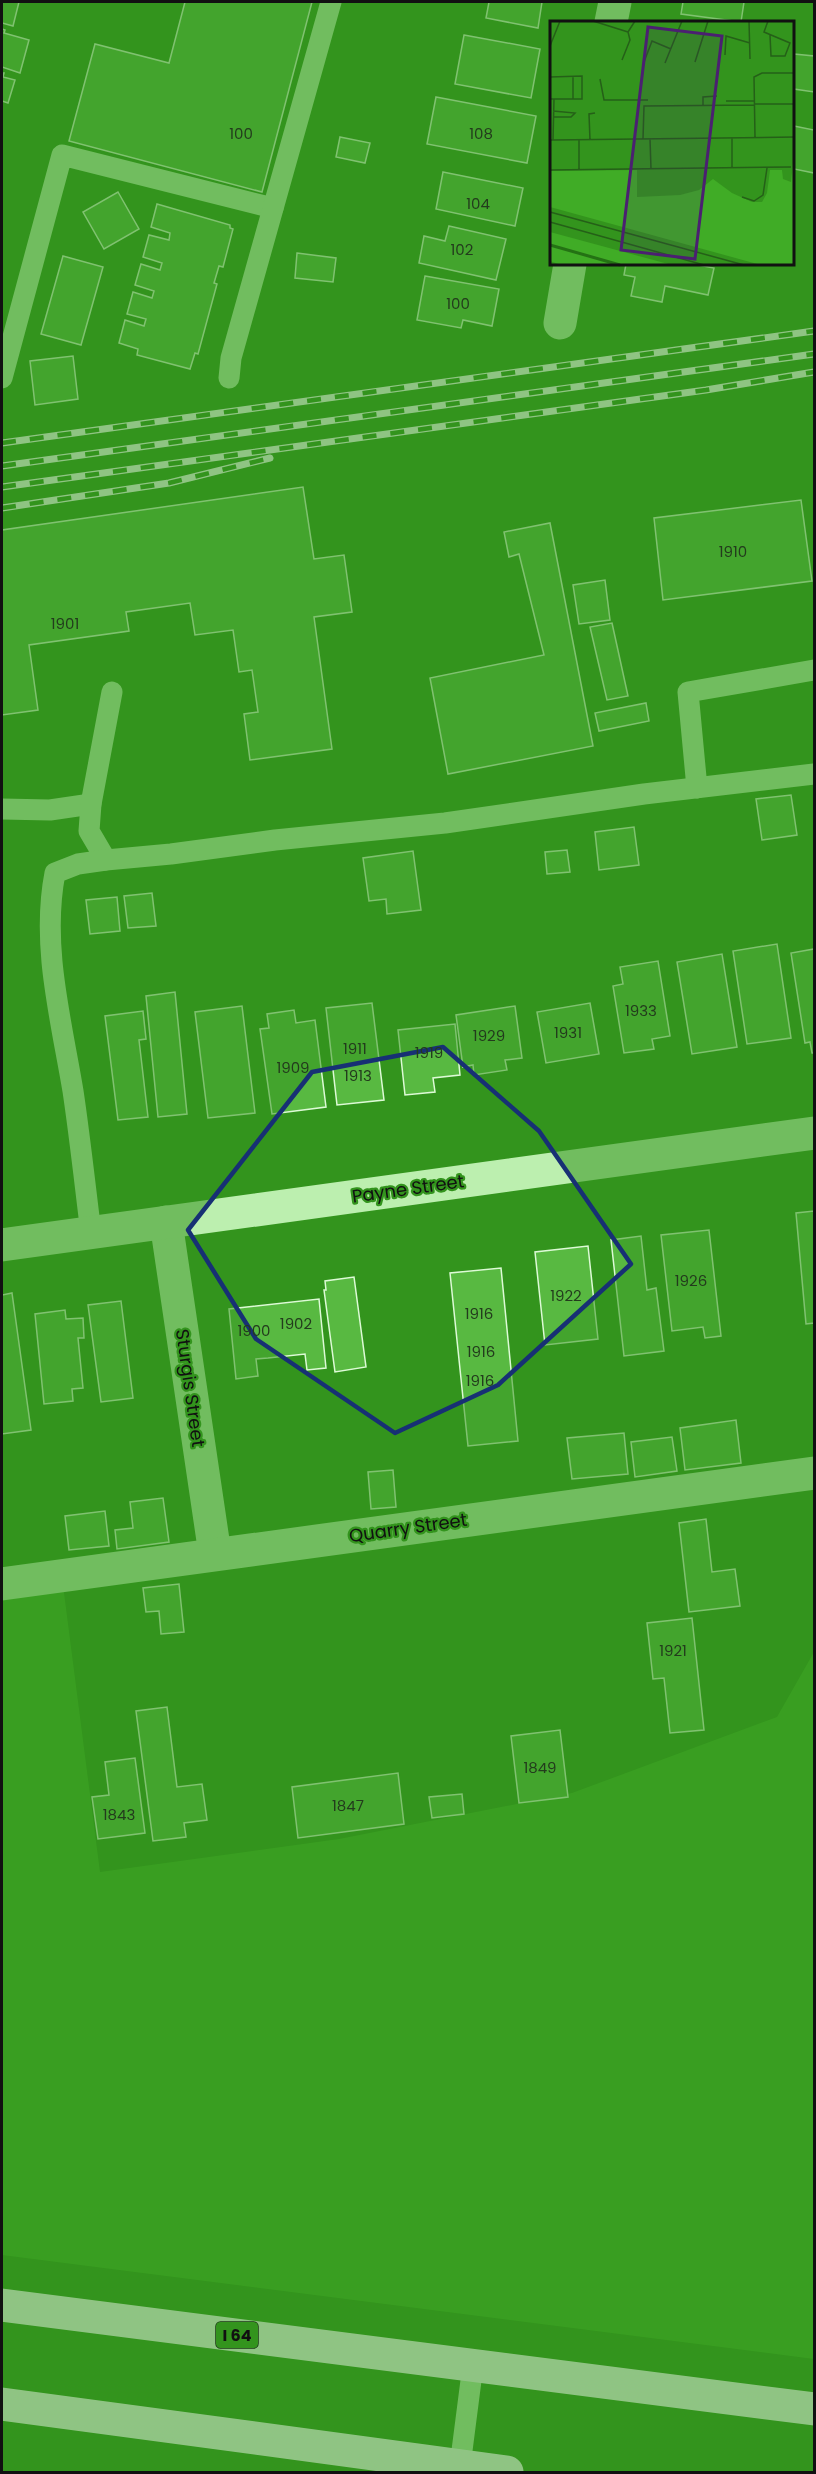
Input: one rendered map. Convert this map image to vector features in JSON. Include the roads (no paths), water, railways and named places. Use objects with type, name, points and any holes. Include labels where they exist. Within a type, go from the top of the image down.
[{"type":"highway","name":"I 64","points":[[2,2305],[814,2409]]},
{"type":"highway","points":[[2,2404],[507,2472]]},
{"type":"street","points":[[611,21],[615,2]]},
{"type":"street","points":[[560,323],[570,266]]},
{"type":"street","name":"Payne Street","points":[[2,1245],[814,1133]]},
{"type":"street","name":"Sturgis Street","points":[[166,1222],[214,1554]]},
{"type":"street","name":"Quarry Street","points":[[2,1584],[814,1473]]},
{"type":"lane","points":[[229,378],[231,358],[331,2]]},
{"type":"lane","points":[[2,378],[62,155],[273,208]]},
{"type":"lane","points":[[697,788],[688,692],[814,670]]},
{"type":"lane","points":[[106,860],[89,831],[91,804],[112,692]]},
{"type":"lane","points":[[91,1233],[78,1125],[49,942],[50,898],[55,873],[78,864],[106,860],[445,823],[814,774]]},
{"type":"lane","points":[[2,809],[50,810],[91,804]]},
{"type":"lane","points":[[460,2466],[473,2365]]},
{"type":"railway","points":[[2,443],[814,331]]},
{"type":"railway","points":[[2,466],[814,354]]},
{"type":"railway","points":[[2,487],[706,390],[814,372]]},
{"type":"railway","points":[[2,508],[169,483],[270,458]]}]
